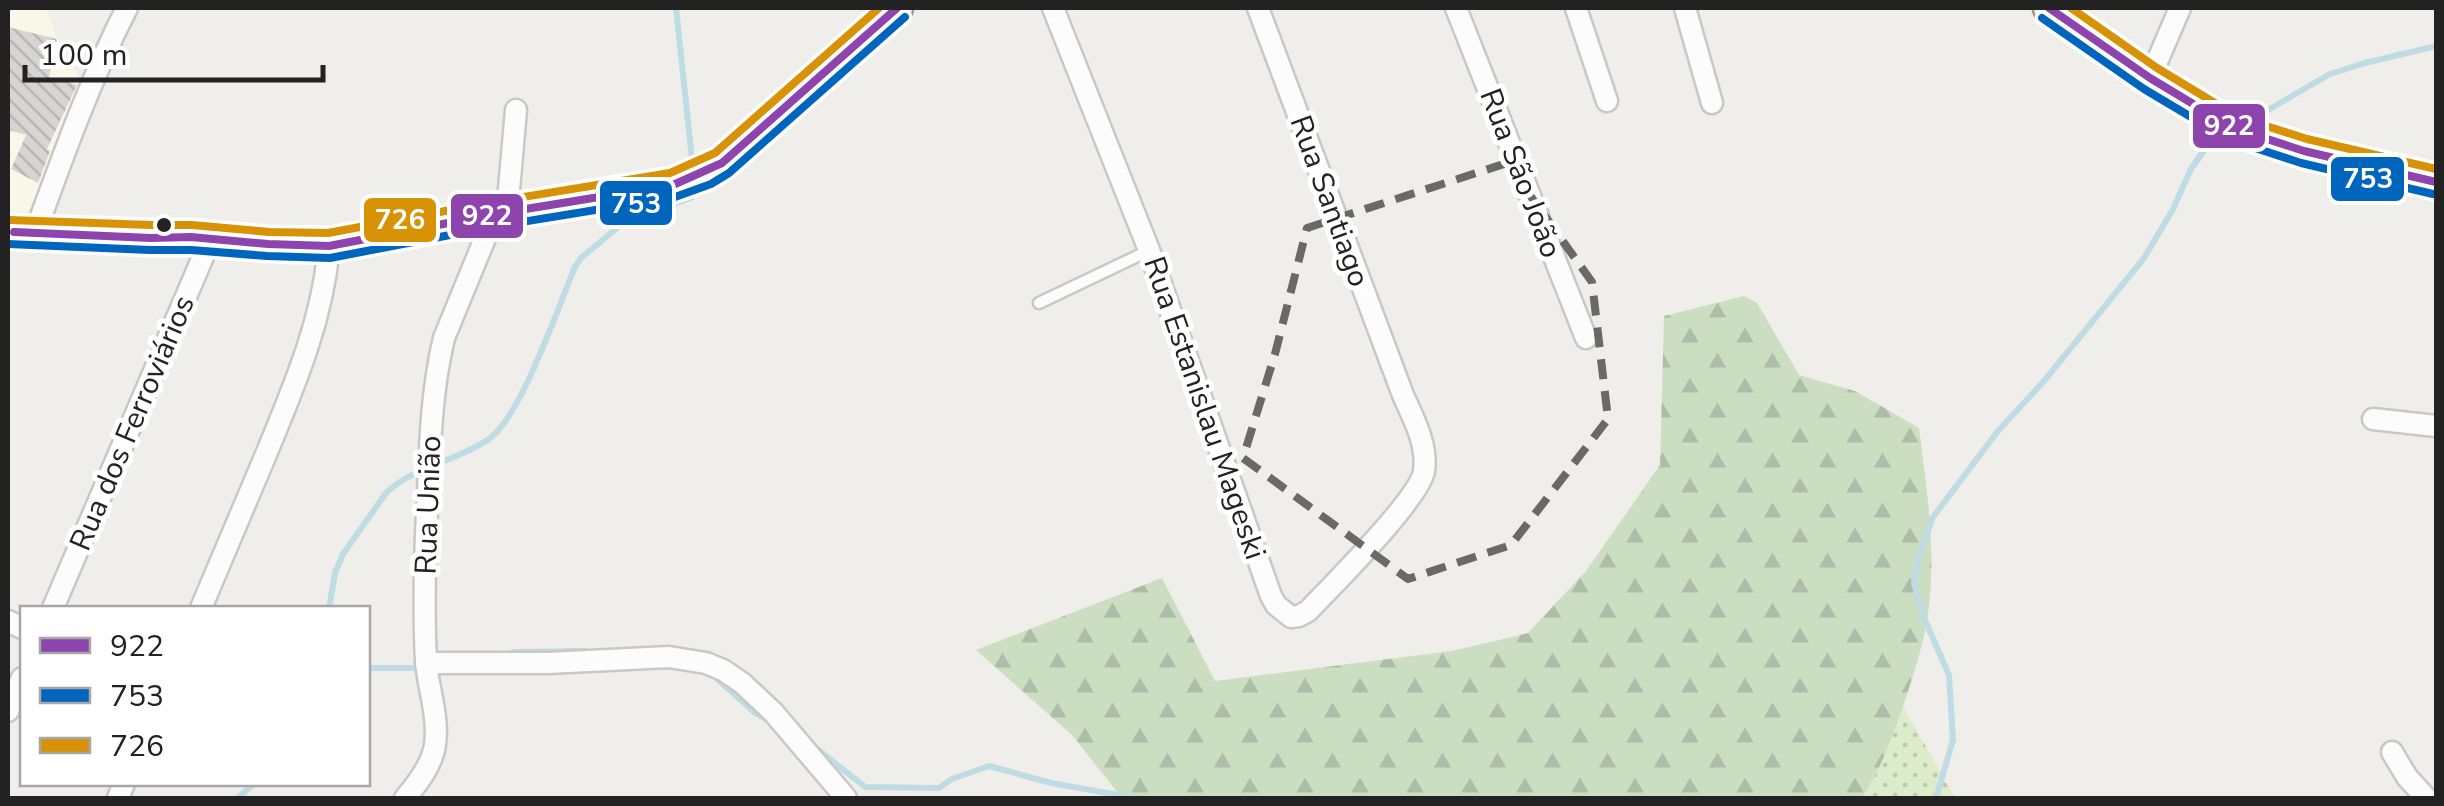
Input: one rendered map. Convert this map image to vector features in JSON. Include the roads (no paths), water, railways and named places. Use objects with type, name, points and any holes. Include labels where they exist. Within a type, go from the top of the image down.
[{"type":"street","points":[[127,8],[106,48],[70,137],[16,236],[211,238],[329,246],[673,184],[706,172],[738,151],[896,8]]},
{"type":"street","name":"Rua Estanislau Mageski","points":[[1053,8],[1149,250],[1276,606],[1291,617],[1308,610],[1398,513],[1424,474]]},
{"type":"street","name":"Rua Santiago","points":[[1258,8],[1418,429],[1424,450],[1424,474]]},
{"type":"street","name":"Rua São João","points":[[1456,8],[1586,338]]},
{"type":"street","points":[[1576,8],[1607,100]]},
{"type":"street","points":[[1685,8],[1712,103]]},
{"type":"street","points":[[2049,8],[2150,78],[2232,128],[2304,152],[2436,182]]},
{"type":"street","points":[[2150,78],[2178,14],[2194,8]]},
{"type":"street","name":"Rua União","points":[[406,798],[427,768],[434,748],[436,722],[426,663],[425,552],[431,422],[440,356],[444,338],[501,213],[516,110]]},
{"type":"street","name":"Rua dos Ferroviários","points":[[54,606],[211,238]]},
{"type":"street","points":[[202,606],[299,374],[320,309],[329,246]]},
{"type":"street","points":[[2373,418],[2436,426]]},
{"type":"street","points":[[426,663],[670,658],[706,663],[742,683],[773,712],[846,798]]},
{"type":"street","points":[[8,710],[20,683]]},
{"type":"street","points":[[2392,752],[2406,777],[2426,798]]},
{"type":"lane","points":[[1040,303],[1149,250]]},
{"type":"waterway","points":[[676,8],[693,169]]},
{"type":"waterway","points":[[2249,121],[2330,74],[2436,46]]},
{"type":"waterway","points":[[1936,798],[1953,740],[1949,675],[1924,618],[1914,583],[1933,517],[1998,431],[2144,258],[2191,169],[2209,143],[2225,134]]},
{"type":"waterway","points":[[329,606],[343,554],[386,493],[410,476],[477,447],[501,427],[526,385],[581,258],[628,219],[691,198],[694,187]]},
{"type":"waterway","points":[[506,654],[584,651]]},
{"type":"waterway","points":[[370,668],[421,668]]},
{"type":"waterway","points":[[713,675],[769,721]]},
{"type":"waterway","points":[[815,747],[865,787],[939,788],[952,779],[989,766],[1051,783],[1135,798]]},
{"type":"waterway","points":[[238,798],[251,786]]}]
